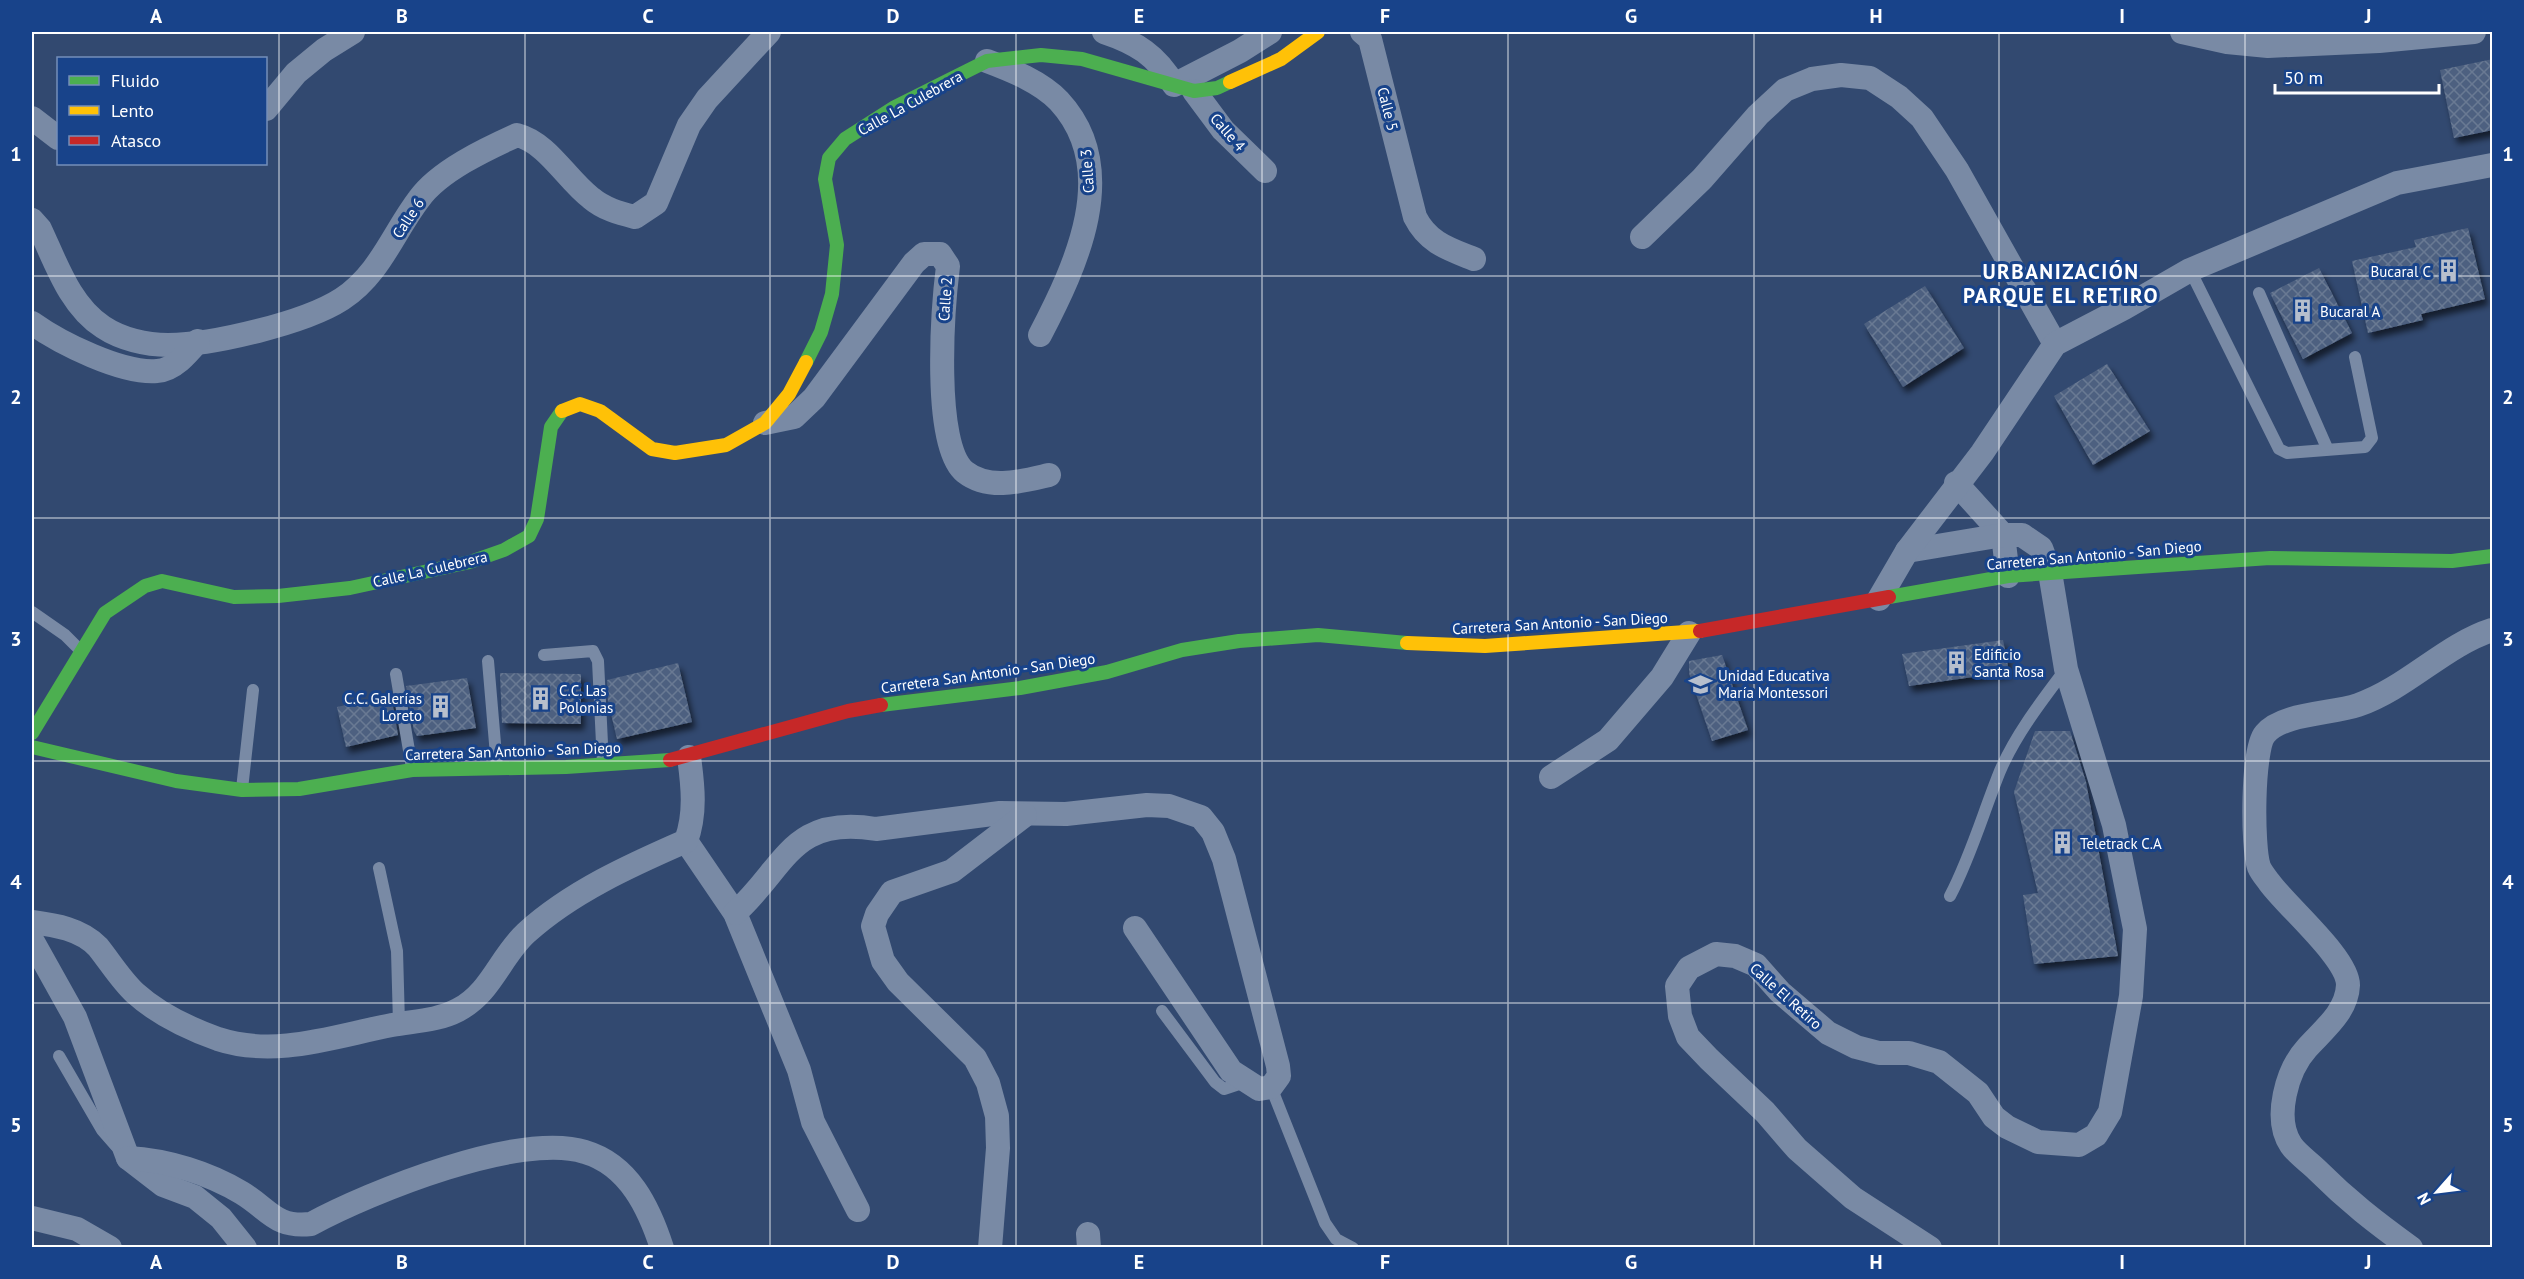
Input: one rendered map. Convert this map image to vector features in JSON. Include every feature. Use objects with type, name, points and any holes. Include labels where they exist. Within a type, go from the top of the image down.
[{"type":"street","points":[[267,108],[296,73],[324,50],[353,32]]},
{"type":"street","name":"Calle 6","points":[[32,219],[40,229],[79,306],[102,326],[129,340],[167,345],[198,341],[299,320],[342,298],[376,268],[419,198],[434,183],[465,161],[517,135],[533,139],[592,199],[613,212],[635,217],[656,203],[689,125],[706,99],[769,32]]},
{"type":"street","points":[[1104,32],[1145,51],[1161,63],[1184,88],[1217,88],[1248,76],[1281,59],[1318,32]]},
{"type":"street","points":[[1184,88],[1270,32]]},
{"type":"street","name":"Calle 5","points":[[1362,32],[1370,39],[1415,217],[1421,230],[1436,244],[1474,260]]},
{"type":"street","points":[[2182,32],[2227,42],[2268,46],[2379,41],[2474,32]]},
{"type":"street","name":"Calle La Culebrera","points":[[32,734],[105,614],[145,585],[162,581],[234,597],[278,596],[350,588],[470,562],[504,550],[529,536],[537,519],[551,427],[562,411],[580,404],[600,411],[652,449],[675,453],[726,446],[765,423],[789,394],[821,332],[832,294],[837,245],[825,179],[829,158],[844,139],[895,107],[987,61],[1041,55],[1082,59],[1184,88]]},
{"type":"street","name":"Calle 3","points":[[987,61],[1007,69],[1058,100],[1082,131],[1089,155],[1088,214],[1074,263],[1040,335]]},
{"type":"street","points":[[1641,237],[1702,179],[1758,115],[1785,90],[1812,79],[1841,75],[1869,78],[1899,98],[1922,118],[1958,170],[2055,344]]},
{"type":"street","name":"Calle 4","points":[[1184,88],[1265,171]]},
{"type":"street","points":[[32,118],[57,137]]},
{"type":"street","points":[[1879,599],[1907,551],[1956,483],[1982,453],[2055,344],[2190,270],[2397,183],[2493,165]]},
{"type":"street","name":"Calle 2","points":[[765,423],[794,417],[814,398],[914,263],[924,254],[940,254],[948,266],[941,370],[953,456],[964,472],[987,482],[1011,483],[1049,475]]},
{"type":"street","points":[[32,323],[82,352],[128,367],[158,371],[174,365],[198,341]]},
{"type":"street","points":[[1956,483],[2002,535],[2008,576]]},
{"type":"street","points":[[1907,551],[2002,535]]},
{"type":"street","name":"Calle El Retiro","points":[[1930,1248],[1853,1198],[1797,1149],[1757,1104],[1709,1059],[1688,1037],[1680,1016],[1677,986],[1689,968],[1698,963],[1716,954],[1735,956],[1756,965],[1803,1014],[1838,1038],[1856,1047],[1879,1053],[1909,1053],[1939,1062],[1978,1093],[1994,1117],[2007,1127],[2038,1142],[2079,1145],[2096,1135],[2110,1112],[2131,996],[2135,929],[2114,825],[2066,669],[2050,572],[2041,548],[2031,539],[2022,535],[2002,535]]},
{"type":"street","name":"Carretera San Antonio - San Diego","points":[[32,747],[176,781],[242,790],[298,789],[412,770],[603,765],[689,757],[716,747],[848,711],[911,700],[1020,688],[1107,672],[1182,650],[1239,642],[1318,634],[1422,644],[1485,646],[1689,633],[2008,576],[2270,558],[2452,561],[2493,556]]},
{"type":"street","points":[[2411,1248],[2348,1200],[2290,1144],[2284,1125],[2283,1112],[2289,1076],[2294,1064],[2341,1011],[2348,984],[2336,957],[2270,884],[2259,868],[2255,804],[2260,742],[2271,728],[2286,720],[2358,705],[2384,693],[2410,680],[2472,639],[2493,630]]},
{"type":"street","points":[[1551,777],[1608,740],[1662,677],[1689,633]]},
{"type":"street","points":[[32,922],[63,928],[96,945],[135,993],[162,1011],[219,1039],[247,1045],[307,1045],[399,1023],[427,1020],[458,1010],[486,989],[523,935],[545,916],[613,875],[686,841],[692,825],[693,802],[689,757]]},
{"type":"street","points":[[735,913],[755,894],[784,854],[803,840],[828,828],[859,826],[876,829],[1000,813],[1122,810],[1147,805],[1169,806],[1201,817],[1213,832],[1224,859],[1278,1066],[1279,1076],[1271,1087],[1258,1089],[1231,1071],[1135,928]]},
{"type":"street","points":[[990,1248],[998,1148],[997,1116],[988,1083],[975,1058],[898,982],[884,961],[873,926],[877,914],[892,892],[952,871],[1025,814]]},
{"type":"street","points":[[686,841],[735,913],[800,1070],[813,1122],[858,1210]]},
{"type":"street","points":[[33,946],[75,1017],[128,1158],[163,1185],[195,1197],[221,1218],[245,1248]]},
{"type":"street","points":[[128,1158],[147,1159],[205,1174],[243,1194],[273,1216],[292,1226],[311,1224],[424,1176],[505,1151],[548,1148],[585,1151],[602,1160],[628,1180],[645,1202],[662,1248]]},
{"type":"street","points":[[32,1218],[77,1229],[110,1248]]},
{"type":"lane","points":[[2190,270],[2279,450],[2287,453],[2327,448],[2366,447],[2372,438],[2355,357]]},
{"type":"lane","points":[[2259,293],[2327,448]]},
{"type":"lane","points":[[32,612],[65,635],[81,652]]},
{"type":"lane","points":[[544,655],[593,651],[598,661],[603,765]]},
{"type":"lane","points":[[488,661],[497,768]]},
{"type":"lane","points":[[1950,896],[1965,867],[2001,770],[2030,718],[2066,669]]},
{"type":"lane","points":[[396,674],[412,770]]},
{"type":"lane","points":[[242,790],[253,690]]},
{"type":"lane","points":[[379,868],[397,951],[399,1023]]},
{"type":"lane","points":[[1161,1011],[1215,1082],[1224,1089],[1245,1082]]},
{"type":"lane","points":[[59,1056],[102,1130],[128,1158]]},
{"type":"lane","points":[[1271,1087],[1325,1223],[1336,1239],[1353,1248]]},
{"type":"building","points":[[2493,59],[2493,130],[2454,138],[2440,70]]},
{"type":"building","points":[[2468,228],[2485,299],[2421,314],[2423,320],[2368,333],[2352,261],[2416,247],[2414,240]]},
{"type":"building","name":"Bucaral A","points":[[2319,268],[2352,333],[2303,359],[2270,293]]},
{"type":"building","points":[[1925,286],[1964,348],[1903,387],[1864,324]]},
{"type":"building","points":[[2107,364],[2150,431],[2093,465],[2054,396]]},
{"type":"building","name":"Edificio Santa Rosa","points":[[2003,640],[2009,672],[1909,686],[1902,654]]},
{"type":"building","points":[[1722,655],[1748,730],[1712,741],[1689,673],[1689,661]]},
{"type":"building","points":[[678,663],[692,722],[617,739],[608,701],[607,680]]},
{"type":"building","name":"C.C. Las Polonias","points":[[500,673],[581,674],[581,724],[502,723]]},
{"type":"building","name":"C.C. Galerías Loreto","points":[[467,678],[476,728],[417,736],[414,731],[406,686]]},
{"type":"building","points":[[391,695],[398,735],[346,747],[337,707]]},
{"type":"building","name":"Teletrack C.A","points":[[2035,731],[2070,731],[2086,782],[2118,956],[2034,964],[2023,895],[2038,893],[2014,792]]},
{"type":"traffic: fast","points":[[806,362],[821,332],[832,294],[837,245],[825,179],[829,158],[845,139],[895,107],[987,61],[1041,55],[1082,59],[1194,91],[1217,88],[1230,82]]},
{"type":"traffic: fast","points":[[32,733],[105,613],[145,586],[162,581],[234,597],[278,596],[350,588],[470,562],[504,550],[529,536],[537,519],[551,427],[562,411]]},
{"type":"traffic: fast","points":[[1889,597],[2008,576],[2270,558],[2452,561],[2492,556]]},
{"type":"traffic: fast","points":[[881,705],[1020,688],[1107,672],[1182,650],[1239,641],[1318,635],[1407,643]]},
{"type":"traffic: fast","points":[[32,747],[176,781],[242,790],[299,789],[412,770],[566,767],[670,760]]},
{"type":"traffic: slow","points":[[1230,82],[1281,59],[1318,32]]},
{"type":"traffic: slow","points":[[562,411],[580,404],[600,411],[652,449],[675,453],[726,445],[765,423],[789,394],[806,362]]},
{"type":"traffic: slow","points":[[1407,643],[1485,646],[1700,631]]},
{"type":"traffic: jam","points":[[1700,631],[1889,597]]},
{"type":"traffic: jam","points":[[670,760],[848,711],[881,705]]},
{"type":"place","name":"Bucaral C","points":[[2449,271]]},
{"type":"place","name":"Bucaral A","points":[[2302,311]]},
{"type":"place","name":"Edificio Santa Rosa","points":[[1956,663]]},
{"type":"place","name":"Unidad Educativa María Montessori","points":[[1700,684]]},
{"type":"place","name":"C.C. Las Polonias","points":[[541,699]]},
{"type":"place","name":"C.C. Galerías Loreto","points":[[440,707]]},
{"type":"place","name":"Teletrack C.A","points":[[2062,843]]},
{"type":"district","name":"URBANIZACIÓN PARQUE EL RETIRO","points":[[2061,283]]}]
